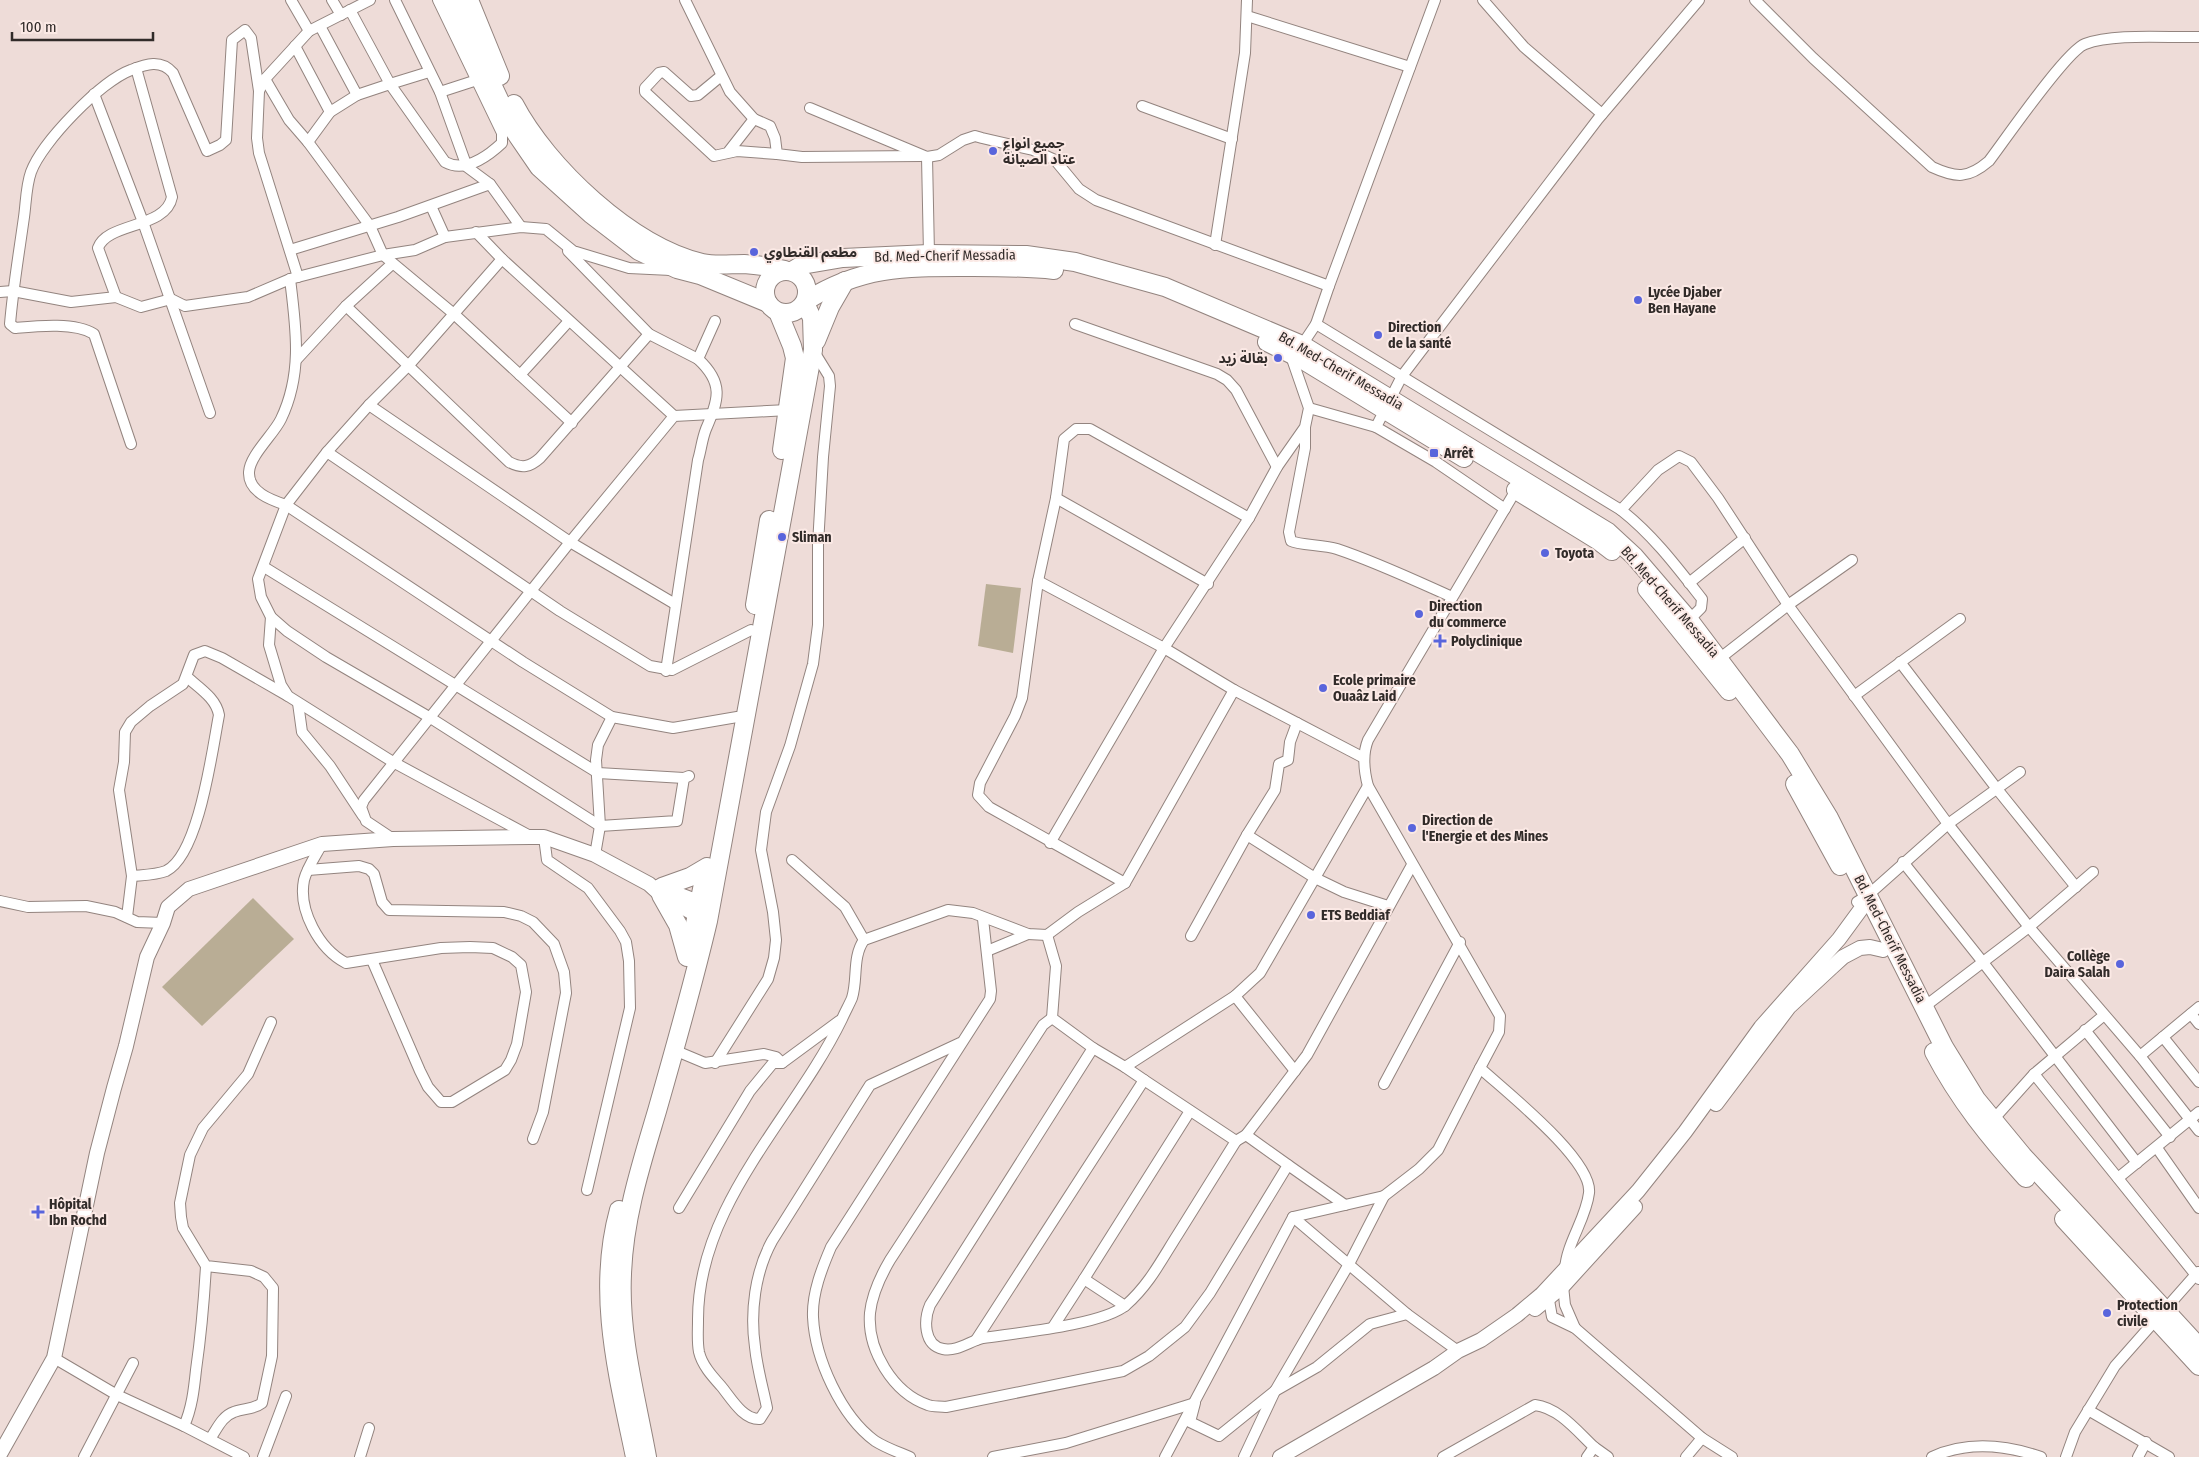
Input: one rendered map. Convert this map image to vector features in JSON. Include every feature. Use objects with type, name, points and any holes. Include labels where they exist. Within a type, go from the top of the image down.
[{"type":"highway","points":[[452,0],[513,129],[529,156],[564,190],[626,242],[684,264],[767,266],[789,271],[806,283],[805,302],[812,318],[813,350]]},
{"type":"highway","points":[[470,0],[504,86],[522,120],[544,151],[575,182],[628,228],[700,275],[773,308],[793,312],[805,302]]},
{"type":"highway","name":"Bd. Med-Cherif Messadia","points":[[789,271],[802,265],[843,258],[929,254],[1026,256],[1075,262],[1173,290],[1296,349],[1608,532],[1634,556],[1689,620],[1790,754],[1811,788],[1883,950],[1958,1096],[1987,1135],[2160,1315],[2199,1347]]},
{"type":"highway","name":"Bd. Med-Cherif Messadia","points":[[805,302],[845,281],[888,269],[954,267],[1052,270],[1109,281],[1159,297],[1296,349]]},
{"type":"highway","points":[[635,1457],[610,1328],[607,1277],[609,1254],[614,1227],[688,961],[704,912],[707,867],[737,717],[752,630],[759,568],[788,410],[795,358],[792,346],[765,290],[766,284],[775,274],[789,271]]},
{"type":"highway","points":[[647,1457],[622,1328],[622,1273],[632,1195],[674,1050],[704,912],[813,350],[830,307],[845,281]]},
{"type":"highway","name":"Bd. Med-Cherif Messadia","points":[[1386,403],[1516,490],[1599,541],[1618,556],[1644,586],[1775,753],[1802,795],[1861,902],[1924,1007],[1963,1080],[1992,1120],[2160,1315],[2199,1366]]},
{"type":"highway","points":[[688,961],[678,925],[657,889],[690,877],[707,867]]},
{"type":"street","points":[[291,0],[309,31]]},
{"type":"street","points":[[332,0],[341,15]]},
{"type":"street","points":[[258,91],[265,78],[309,31],[370,0]]},
{"type":"street","points":[[395,0],[440,92],[467,167]]},
{"type":"street","points":[[438,0],[502,133],[502,143],[467,167]]},
{"type":"street","points":[[685,0],[730,92],[754,119],[770,126],[775,138],[777,154]]},
{"type":"street","points":[[1215,245],[1245,53],[1247,0]]},
{"type":"street","points":[[1435,0],[1328,286],[1316,324],[1296,349],[1309,408],[1305,427],[1305,448],[1289,532],[1291,541],[1320,544],[1338,550],[1377,564],[1452,597]]},
{"type":"street","points":[[1484,0],[1524,47],[1602,114]]},
{"type":"street","points":[[1376,427],[1386,403],[1402,376],[1602,114],[1699,0]]},
{"type":"street","points":[[1755,0],[1813,58],[1932,167],[1952,176],[1975,173],[1988,161],[2066,60],[2082,45],[2096,40],[2123,38],[2199,37]]},
{"type":"street","points":[[350,10],[390,84],[445,162],[453,166],[467,167],[490,184],[521,227]]},
{"type":"street","points":[[1247,16],[1410,67]]},
{"type":"street","points":[[320,26],[357,95]]},
{"type":"street","points":[[131,444],[94,334],[89,331],[58,326],[43,325],[15,328],[10,324],[13,291],[31,172],[44,149],[94,94],[111,80],[136,68],[154,63],[167,66],[173,73],[207,151],[220,145],[226,140],[232,40],[237,34],[245,30],[251,38],[258,91],[257,138],[259,153],[290,250],[294,278],[298,359],[289,397],[280,420],[258,453],[249,472],[252,484],[264,497],[286,505],[492,639],[523,662],[612,717],[673,728],[737,717]]},
{"type":"street","points":[[295,46],[330,112]]},
{"type":"street","points":[[116,297],[98,248],[100,242],[106,236],[143,222],[167,209],[172,197],[136,68]]},
{"type":"street","points":[[308,142],[330,112],[357,95],[429,72]]},
{"type":"street","points":[[721,76],[698,95],[691,96],[664,72],[659,73],[645,88],[645,92],[714,156],[729,151],[802,157],[939,155],[963,140],[975,136],[1033,150],[1054,160],[1079,189],[1096,200],[1328,286]]},
{"type":"street","points":[[265,78],[285,113],[370,226],[383,255],[454,314],[572,423]]},
{"type":"street","points":[[440,92],[477,80]]},
{"type":"street","points":[[94,94],[143,222],[210,413]]},
{"type":"street","points":[[1142,106],[1232,139]]},
{"type":"street","points":[[810,108],[925,156]]},
{"type":"street","points":[[729,151],[754,119]]},
{"type":"street","points":[[925,156],[929,254]]},
{"type":"street","points":[[290,250],[431,206],[490,184]]},
{"type":"street","points":[[431,206],[446,237]]},
{"type":"street","points":[[0,292],[13,291],[71,302],[116,297],[141,307],[171,300],[186,306],[248,297],[294,278],[383,255],[415,250],[446,237],[521,227],[546,229],[573,252],[629,268],[684,264]]},
{"type":"street","points":[[546,229],[649,334],[698,359],[715,379],[717,388],[715,413],[706,430],[698,460],[666,671]]},
{"type":"street","points":[[476,232],[502,259],[674,416]]},
{"type":"street","points":[[264,567],[457,684],[598,773],[687,777],[677,821],[600,826],[429,717],[287,631],[272,617],[258,588],[258,579],[286,505],[327,452],[368,405],[409,365],[502,259]]},
{"type":"street","points":[[298,359],[346,306],[392,264]]},
{"type":"street","points":[[346,306],[509,462],[521,467],[533,464],[572,423],[649,334]]},
{"type":"street","points":[[520,375],[569,321]]},
{"type":"street","points":[[698,359],[715,321]]},
{"type":"street","points":[[1075,324],[1216,374],[1227,380],[1236,390],[1277,467]]},
{"type":"street","points":[[1316,324],[1620,510],[1658,544],[1703,602],[1698,612],[1689,620]]},
{"type":"street","points":[[715,1063],[768,979],[774,958],[776,940],[773,912],[761,860],[762,837],[766,812],[806,695],[813,664],[818,624],[818,546],[823,457],[830,386],[829,376],[813,350]]},
{"type":"street","points":[[368,405],[570,542],[675,604]]},
{"type":"street","points":[[1309,408],[1376,427],[1436,462],[1505,509]]},
{"type":"street","points":[[366,821],[362,807],[364,800],[570,542],[674,416],[788,410]]},
{"type":"street","points":[[1050,843],[1164,648],[1208,584],[1249,518],[1277,467],[1305,427]]},
{"type":"street","points":[[1125,883],[1050,843],[989,807],[978,795],[980,783],[1015,716],[1022,698],[1038,581],[1056,498],[1064,439],[1069,433],[1082,428],[1090,429],[1249,518]]},
{"type":"street","points":[[327,452],[531,592],[650,666],[666,671],[752,630]]},
{"type":"street","points":[[1620,510],[1658,470],[1679,456],[1691,462],[1745,538],[1788,605],[1948,824],[2029,927],[2103,1016],[2140,1056],[2199,1132]]},
{"type":"street","points":[[1244,1457],[1275,1391],[1349,1264],[1384,1196],[1430,1160],[1500,1032],[1500,1016],[1460,942],[1412,865],[1368,786],[1364,758],[1368,740],[1516,490]]},
{"type":"street","points":[[1056,498],[1208,584]]},
{"type":"street","points":[[1689,582],[1745,538]]},
{"type":"street","points":[[1719,659],[1788,605],[1852,560]]},
{"type":"street","points":[[1038,581],[1164,648],[1234,690],[1364,758]]},
{"type":"street","points":[[272,617],[269,645],[281,685],[288,696]]},
{"type":"street","points":[[1854,696],[1960,619]]},
{"type":"street","points":[[126,917],[132,876],[130,854],[119,796],[125,732],[131,722],[150,706],[179,688],[187,677],[194,655],[205,651],[222,658],[288,696],[393,762],[537,837],[595,854],[657,889],[704,912]]},
{"type":"street","points":[[1900,662],[1997,789],[2076,887]]},
{"type":"street","points":[[132,876],[165,871],[173,866],[182,854],[198,819],[219,715],[218,709],[210,697],[187,677]]},
{"type":"street","points":[[960,1044],[870,1085],[772,1241],[762,1262],[755,1298],[754,1346],[767,1408],[763,1416],[754,1419],[744,1413],[711,1375],[699,1353],[698,1300],[704,1265],[716,1229],[744,1177],[816,1066],[842,1019],[852,998],[858,952],[864,940],[948,910],[967,911],[983,919],[1028,934],[1047,935],[1078,912],[1125,883],[1234,690]]},
{"type":"street","points":[[298,703],[302,732],[330,766],[366,821],[393,839]]},
{"type":"street","points":[[595,854],[600,826],[596,760],[598,745],[612,717]]},
{"type":"street","points":[[1191,936],[1246,835],[1275,790],[1279,764],[1288,760],[1290,742],[1297,723]]},
{"type":"street","points":[[1618,1218],[1685,1132],[1761,1027],[1839,939],[1861,902],[1903,862],[1948,824],[2020,772]]},
{"type":"street","points":[[1125,1067],[1234,996],[1260,973],[1368,786]]},
{"type":"street","points":[[1246,835],[1315,878],[1344,892],[1388,906]]},
{"type":"street","points":[[0,1454],[54,1358],[106,1116],[126,1046],[147,957],[163,923],[168,907],[190,889],[322,844],[393,839],[537,837]]},
{"type":"street","points":[[537,837],[547,860],[588,888],[620,931],[626,942],[629,961],[630,1008],[587,1190]]},
{"type":"street","points":[[322,844],[304,879],[304,904],[310,921],[319,936],[333,953],[346,963],[441,948],[470,947],[493,948],[512,956],[521,965],[526,992],[517,1044],[505,1070],[452,1102],[441,1102],[428,1087],[420,1071],[372,960]]},
{"type":"street","points":[[792,860],[845,907],[864,940]]},
{"type":"street","points":[[1903,862],[1982,961],[2136,1163]]},
{"type":"street","points":[[1093,1048],[930,1305],[924,1317],[928,1334],[938,1348],[953,1349],[976,1340],[1096,1318],[1125,1306],[1146,1284],[1241,1138],[1307,1055],[1412,865]]},
{"type":"street","points":[[308,870],[359,866],[369,870],[374,874],[382,902],[389,910],[504,912],[526,918],[547,934],[558,953],[566,993],[543,1112],[534,1139]]},
{"type":"street","points":[[1924,1007],[2029,927],[2093,872]]},
{"type":"street","points":[[0,901],[28,907],[86,906],[137,922],[163,923]]},
{"type":"street","points":[[910,1457],[874,1440],[831,1386],[818,1351],[813,1316],[815,1297],[820,1274],[831,1247],[990,999],[992,991],[983,919]]},
{"type":"street","points":[[987,952],[1028,934]]},
{"type":"street","points":[[1047,935],[1056,966],[1052,1018],[1043,1026],[890,1260],[874,1294],[870,1316],[873,1342],[882,1364],[894,1381],[912,1397],[929,1406],[946,1407],[1109,1375],[1136,1365],[1168,1344],[1185,1327],[1210,1293],[1288,1165]]},
{"type":"street","points":[[1384,1084],[1460,942]]},
{"type":"street","points":[[1294,1457],[1466,1357],[1545,1297],[1561,1277],[1618,1218],[1648,1193],[1789,1007],[1831,968],[1853,951],[1870,947],[1883,950]]},
{"type":"street","points":[[1234,996],[1295,1070]]},
{"type":"street","points":[[2140,1056],[2199,1007]]},
{"type":"street","points":[[2191,1014],[2199,1024]]},
{"type":"street","points":[[1992,1120],[2054,1055],[2103,1016]]},
{"type":"street","points":[[1052,1018],[1093,1048],[1190,1111],[1288,1165],[1344,1205]]},
{"type":"street","points":[[679,1208],[750,1091],[773,1063],[782,1064],[842,1019]]},
{"type":"street","points":[[184,1426],[190,1414],[194,1393],[202,1325],[206,1266],[183,1228],[181,1217],[180,1203],[190,1154],[203,1128],[248,1074],[271,1022]]},
{"type":"street","points":[[2085,1030],[2170,1137]]},
{"type":"street","points":[[2163,1038],[2199,1082]]},
{"type":"street","points":[[674,1050],[705,1063],[715,1063],[764,1054],[776,1057],[782,1064]]},
{"type":"street","points":[[1480,1068],[1568,1150],[1584,1171],[1589,1183],[1588,1200],[1566,1255],[1561,1277],[1565,1305],[1575,1328]]},
{"type":"street","points":[[2034,1074],[2198,1275],[2115,1366],[2075,1432],[2066,1457]]},
{"type":"street","points":[[976,1340],[1144,1080]]},
{"type":"street","points":[[1053,1327],[1190,1111]]},
{"type":"street","points":[[2118,1178],[2199,1112]]},
{"type":"street","points":[[2156,1148],[2199,1208]]},
{"type":"street","points":[[1165,1457],[1293,1217],[1384,1196]]},
{"type":"street","points":[[1293,1217],[1406,1314],[1458,1351]]},
{"type":"street","points":[[206,1266],[251,1271],[264,1277],[273,1288],[272,1356],[262,1403],[255,1408],[234,1412],[226,1416],[210,1440]]},
{"type":"street","points":[[1084,1279],[1125,1306]]},
{"type":"street","points":[[1545,1297],[1552,1316],[1575,1328],[1702,1438],[1732,1457]]},
{"type":"street","points":[[1280,1457],[1434,1368],[1545,1297]]},
{"type":"street","points":[[1195,1403],[1190,1422],[1219,1436],[1275,1391],[1317,1367],[1370,1324],[1406,1314]]},
{"type":"street","points":[[54,1358],[117,1395],[184,1426],[244,1457]]},
{"type":"street","points":[[84,1457],[133,1363]]},
{"type":"street","points":[[263,1457],[286,1396]]},
{"type":"street","points":[[993,1457],[1066,1443],[1195,1403]]},
{"type":"street","points":[[1443,1457],[1535,1405],[1545,1406],[1555,1412],[1608,1457]]},
{"type":"street","points":[[2088,1410],[2169,1457]]},
{"type":"street","points":[[360,1457],[369,1428]]},
{"type":"street","points":[[1686,1457],[1702,1438]]},
{"type":"street","points":[[2138,1457],[2146,1442]]},
{"type":"street","points":[[1932,1457],[1979,1446],[2002,1447],[2040,1457]]},
{"type":"street","points":[[1587,1457],[1594,1447]]},
{"type":"shaded area","points":[[986,584],[1021,588],[1013,653],[978,646]]},
{"type":"shaded area","points":[[253,898],[294,939],[202,1026],[162,987]]},
{"type":"place","name":"جميع انواع عتاد الصيانة","points":[[993,151]]},
{"type":"place","name":"مطعم القنطاوي","points":[[754,252]]},
{"type":"place","name":"Lycée Djaber Ben Hayane","points":[[1638,300]]},
{"type":"place","name":"Direction de la santé","points":[[1378,335]]},
{"type":"place","name":"بقالة زيد","points":[[1278,358]]},
{"type":"place","name":"Arrêt","points":[[1434,453]]},
{"type":"place","name":"Sliman","points":[[782,537]]},
{"type":"place","name":"Toyota","points":[[1545,553]]},
{"type":"place","name":"Direction du commerce","points":[[1419,614]]},
{"type":"place","name":"Polyclinique","points":[[1440,641]]},
{"type":"place","name":"Ecole primaire Ouaâz Laid","points":[[1323,688]]},
{"type":"place","name":"Direction de l'Energie et des Mines","points":[[1412,828]]},
{"type":"place","name":"ETS Beddiaf","points":[[1311,915]]},
{"type":"place","name":"Collège Daira Salah","points":[[2120,964]]},
{"type":"place","name":"Hôpital Ibn Rochd","points":[[38,1212]]},
{"type":"place","name":"Protection civile","points":[[2107,1313]]}]
